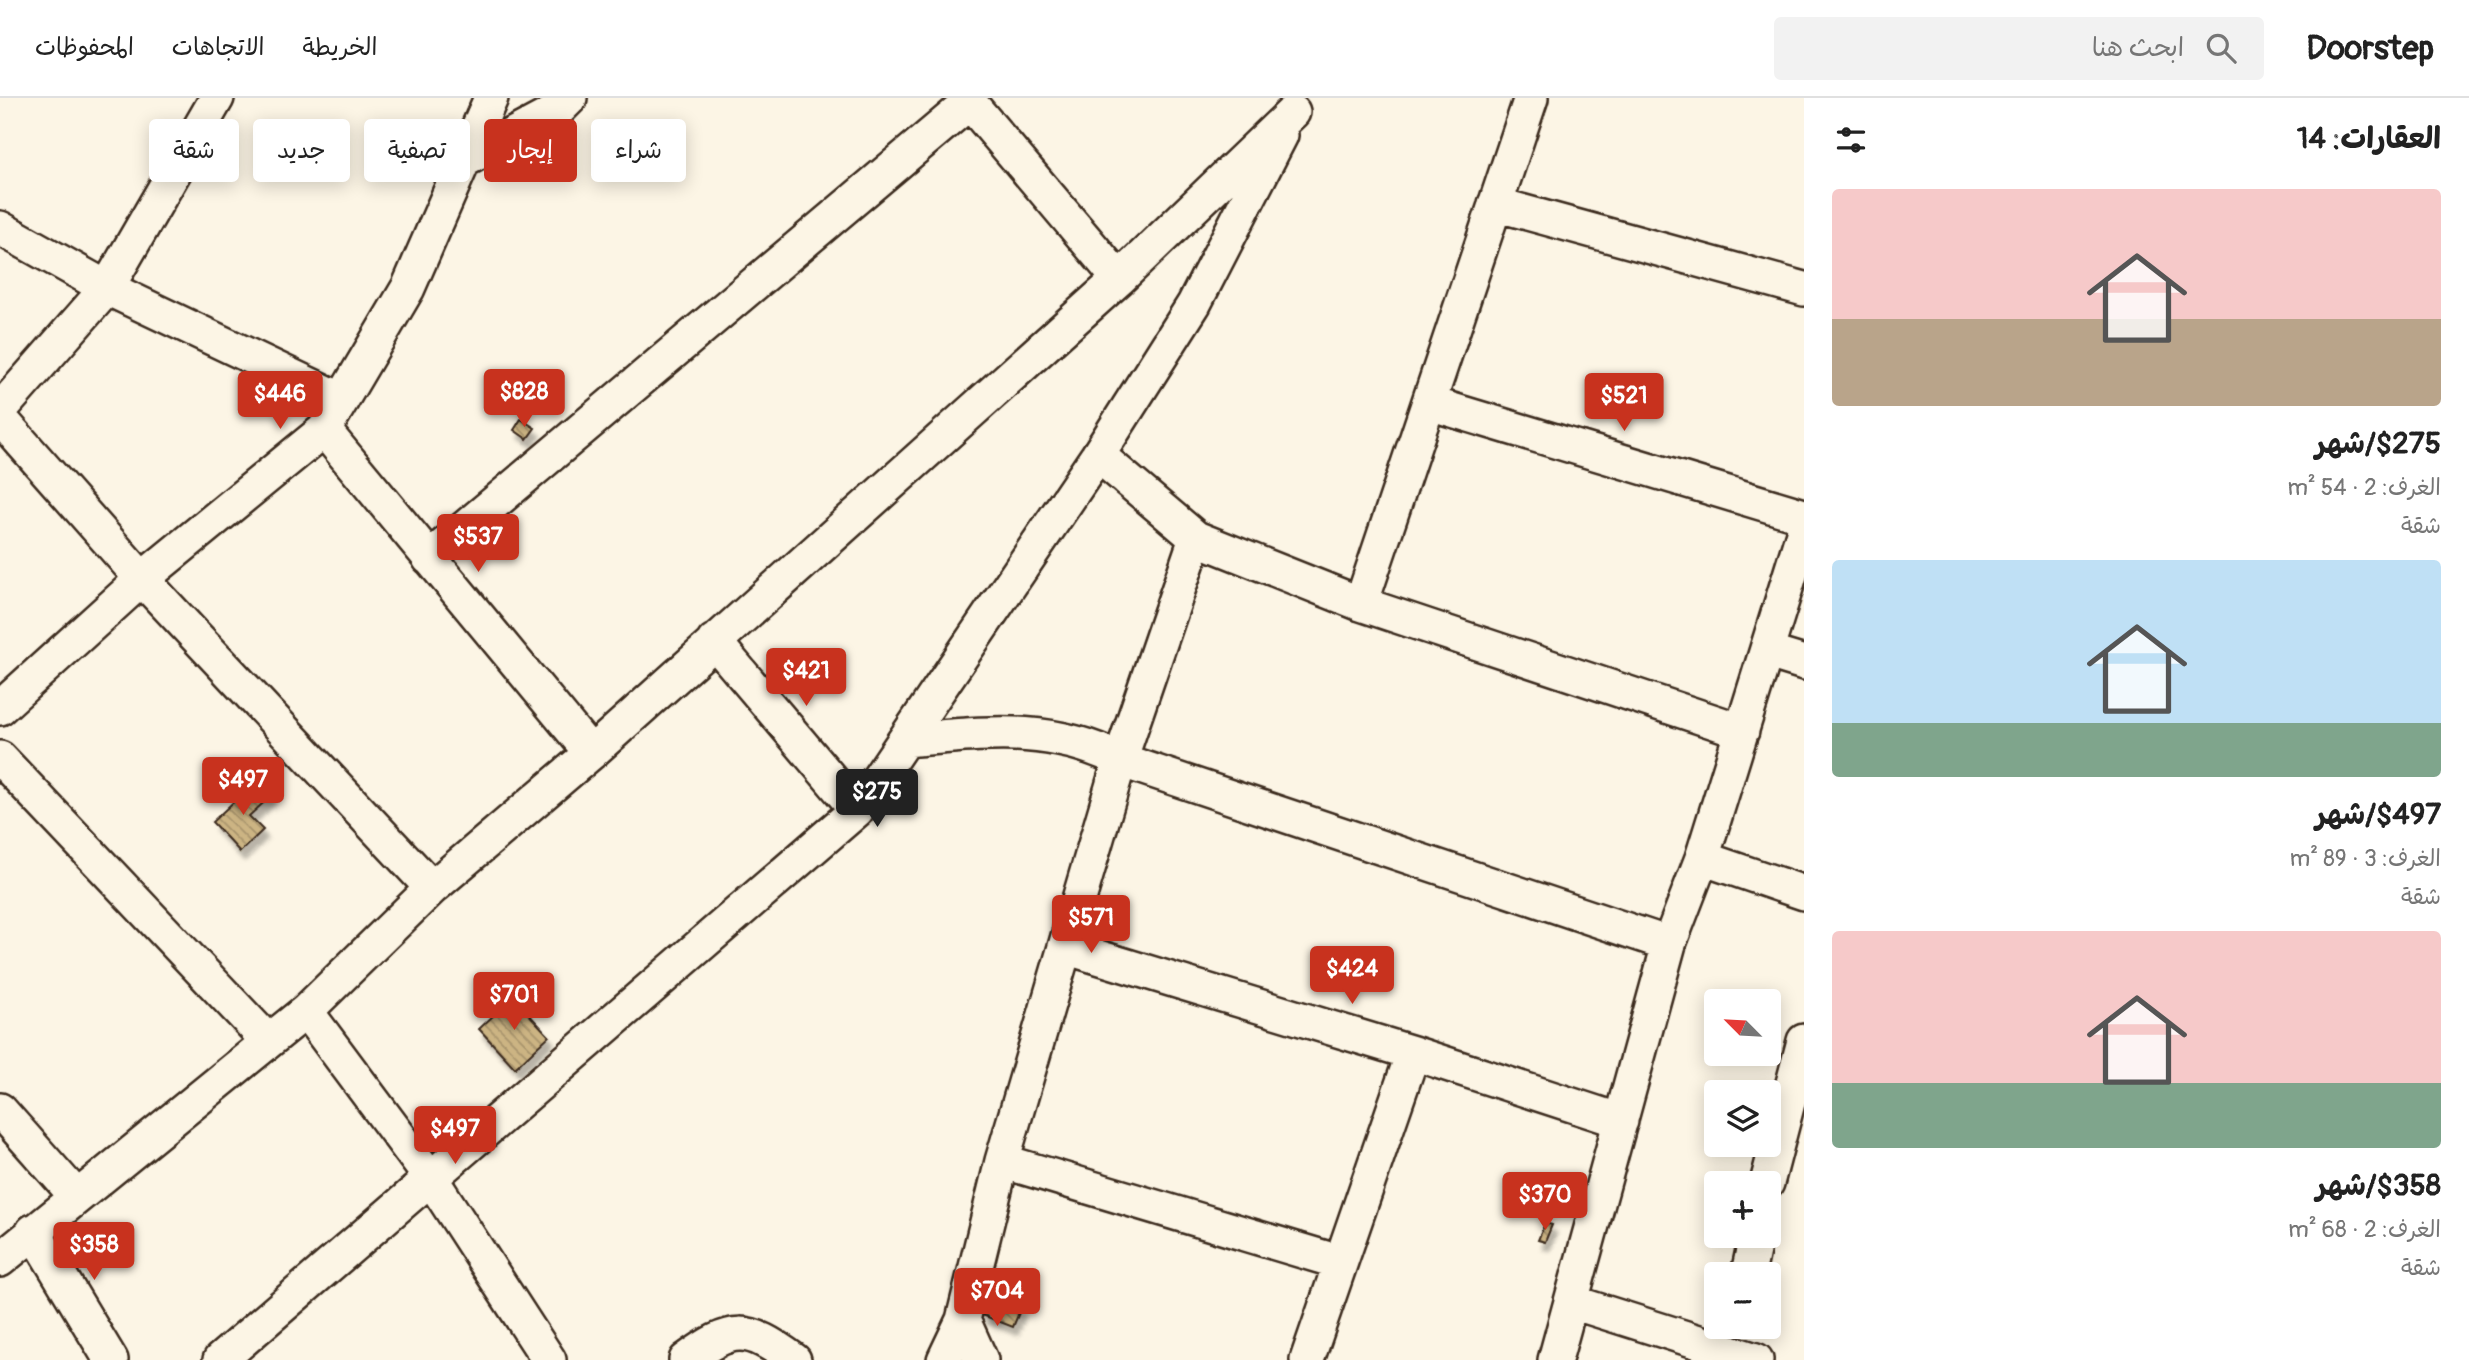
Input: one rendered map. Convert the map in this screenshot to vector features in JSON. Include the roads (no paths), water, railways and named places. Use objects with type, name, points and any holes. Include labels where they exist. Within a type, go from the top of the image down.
[{"type":"street","points":[[0,410],[107,288],[217,98]]},
{"type":"street","points":[[470,145],[491,98]]},
{"type":"street","points":[[470,157],[557,111],[570,98]]},
{"type":"street","points":[[1361,604],[1531,98]]},
{"type":"street","points":[[429,558],[968,100],[1119,279]]},
{"type":"street","points":[[0,1260],[306,1010],[432,888],[591,753],[1119,279],[1300,105]]},
{"type":"street","points":[[220,1360],[432,1180],[857,810],[1097,455],[1194,304],[1300,105]]},
{"type":"street","points":[[0,708],[142,579],[324,430],[408,288],[454,182]]},
{"type":"street","points":[[1495,204],[1804,289]]},
{"type":"street","points":[[0,228],[107,288],[342,400]]},
{"type":"street","points":[[1429,403],[1804,516]]},
{"type":"street","points":[[0,418],[142,579],[432,888]]},
{"type":"street","points":[[324,430],[591,753]]},
{"type":"street","points":[[1097,455],[1196,538],[1361,604],[1742,731]]},
{"type":"street","points":[[1555,1360],[1669,944],[1702,858],[1804,530]]},
{"type":"street","points":[[944,1360],[963,1320],[1002,1161],[1120,760],[1196,538]]},
{"type":"street","points":[[714,641],[857,810]]},
{"type":"street","points":[[1768,652],[1804,663]]},
{"type":"street","points":[[905,740],[1017,731],[1070,740],[1120,760],[1669,944]]},
{"type":"street","points":[[0,758],[267,1040]]},
{"type":"street","points":[[1702,858],[1804,893]]},
{"type":"street","points":[[1065,947],[1413,1053],[1621,1121]]},
{"type":"street","points":[[306,1010],[432,1180],[549,1360]]},
{"type":"street","points":[[1773,1171],[1791,1133],[1804,1041]]},
{"type":"street","points":[[1307,1360],[1413,1053]]},
{"type":"street","points":[[0,1110],[77,1196]]},
{"type":"street","points":[[1002,1161],[1339,1262]]},
{"type":"street","points":[[33,1231],[111,1360]]},
{"type":"street","points":[[1572,1302],[1738,1350]]},
{"type":"street","points":[[963,1320],[982,1360]]},
{"type":"street","points":[[686,1360],[715,1338],[737,1332],[773,1345],[794,1360]]}]
